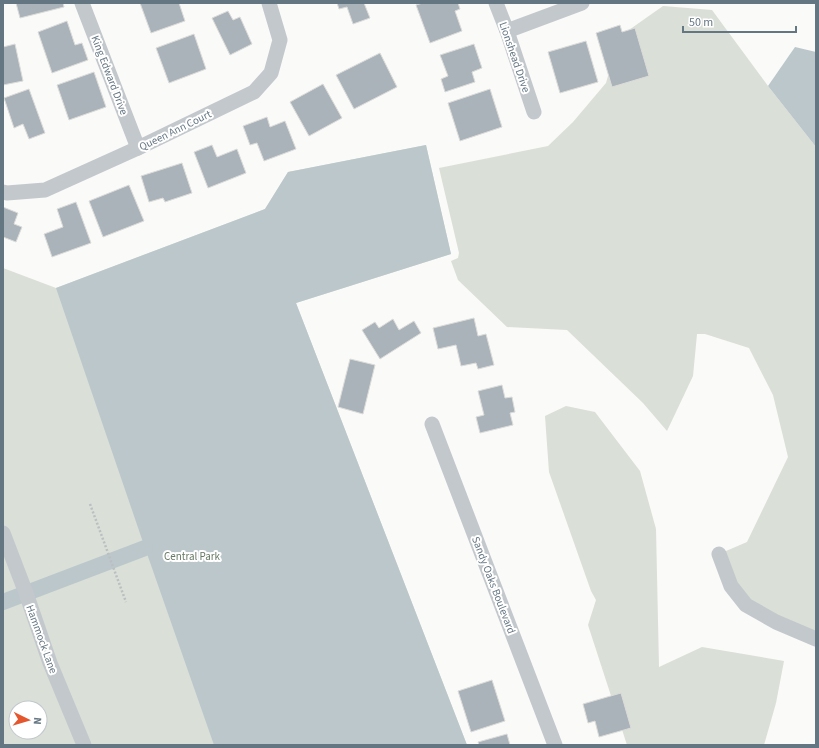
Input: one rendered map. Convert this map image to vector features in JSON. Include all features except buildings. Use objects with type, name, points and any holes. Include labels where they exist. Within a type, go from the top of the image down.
[{"type":"street","name":"King Edward Drive","points":[[82,3],[138,148]]},
{"type":"street","name":"Queen Ann Court","points":[[3,192],[45,190],[138,148],[254,92],[271,74],[280,40],[269,3]]},
{"type":"street","name":"Lionshead Drive","points":[[496,3],[534,112]]},
{"type":"street","points":[[507,31],[582,3]]},
{"type":"street","name":"Sandy Oaks Boulevard","points":[[432,424],[556,745]]},
{"type":"street","name":"Hammock Lane","points":[[3,533],[26,593],[50,663],[82,741]]},
{"type":"street","points":[[719,554],[731,586],[746,606],[776,622],[816,639]]},
{"type":"path","points":[[90,504],[126,602]]},
{"type":"green space","points":[[663,6],[712,10],[768,86],[816,147],[816,639],[746,605],[719,554],[747,542],[788,457],[773,395],[749,348],[705,334],[697,334],[693,376],[667,431],[643,403],[567,330],[507,327],[458,280],[451,261],[458,258],[459,253],[439,168],[548,146],[573,122],[606,83],[619,37]]},
{"type":"green space","name":"Central Park","points":[[426,145],[451,254],[296,303],[467,745],[3,745],[3,268],[56,288],[265,209],[288,172]]},
{"type":"green space","points":[[566,406],[595,412],[640,471],[656,529],[659,667],[702,647],[784,661],[776,703],[764,745],[627,745],[588,625],[596,600],[591,591],[549,472],[545,416]]},
{"type":"shaded area","points":[[795,47],[816,52],[816,147],[768,86]]},
{"type":"shaded area","name":"Central Park","points":[[426,145],[451,254],[296,303],[467,745],[214,745],[56,288],[265,209],[288,172]]},
{"type":"waterway","points":[[3,602],[145,548]]}]
